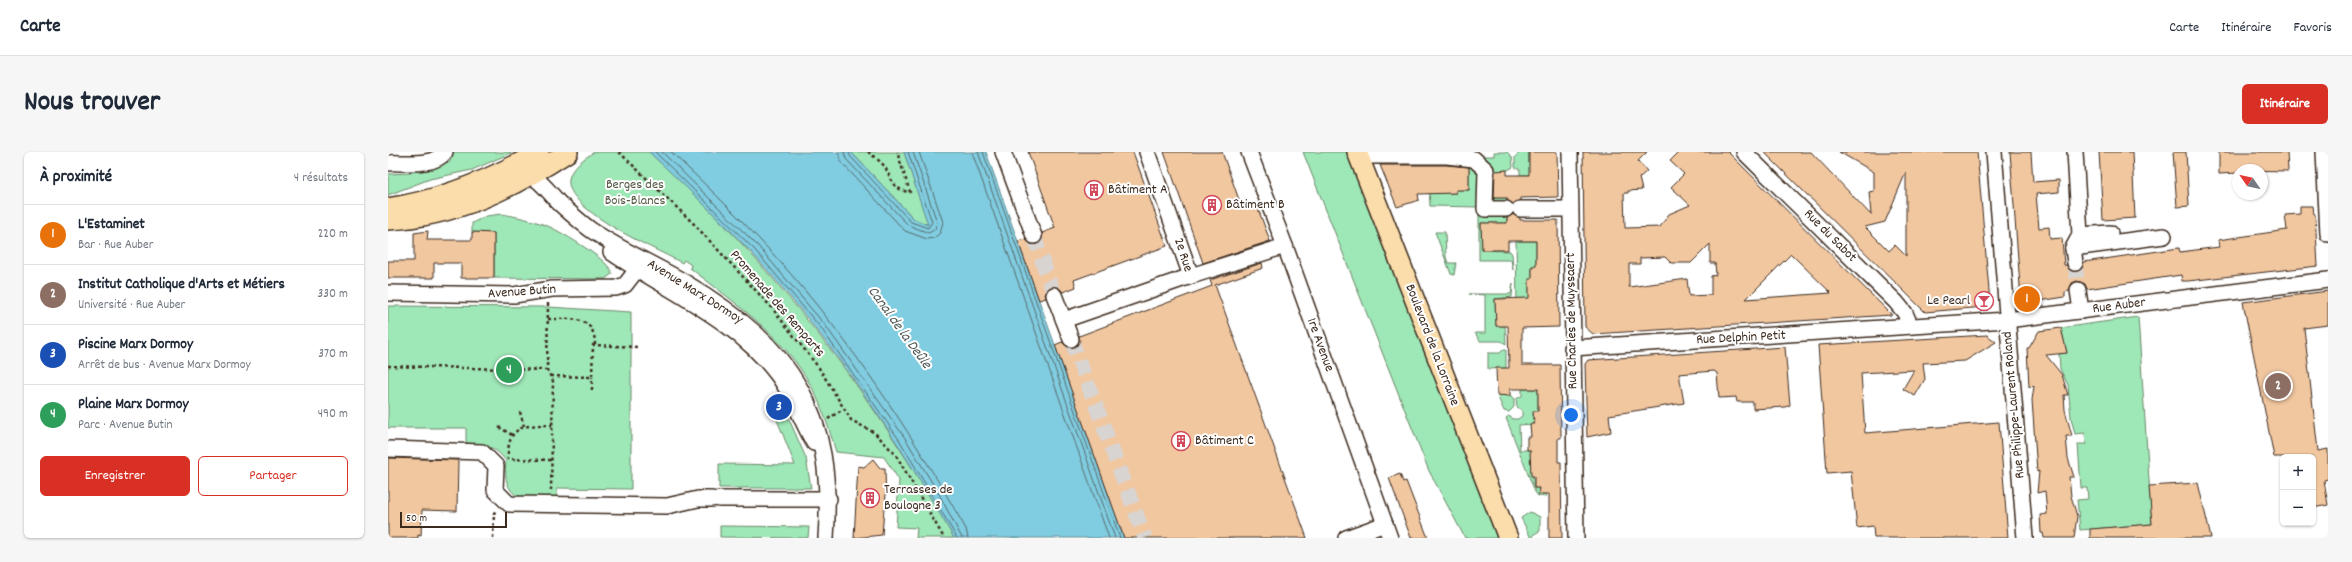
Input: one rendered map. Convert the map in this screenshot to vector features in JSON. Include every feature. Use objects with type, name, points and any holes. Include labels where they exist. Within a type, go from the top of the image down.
[{"type":"main road","points":[[388,208],[453,192],[532,162],[568,152]]},
{"type":"main road","name":"Boulevard de la Lorraine","points":[[1358,154],[1508,538]]},
{"type":"main road","points":[[388,220],[430,214],[465,206],[532,162]]},
{"type":"street","points":[[388,163],[431,161],[441,158],[445,152]]},
{"type":"street","points":[[1003,152],[1034,236]]},
{"type":"street","name":"2e Rue","points":[[1064,320],[1191,276],[1147,152]]},
{"type":"street","name":"1re Avenue","points":[[1249,152],[1285,246],[1390,538]]},
{"type":"street","name":"Rue Charles de Muyssaert","points":[[1570,152],[1576,538]]},
{"type":"street","name":"Rue du Sabot","points":[[1744,152],[1896,302],[1905,313],[1910,325]]},
{"type":"street","name":"Rue Philippe-Laurent Roland","points":[[1994,152],[2025,538]]},
{"type":"street","points":[[2075,263],[2076,152]]},
{"type":"street","points":[[2324,152],[2328,234]]},
{"type":"street","points":[[1358,154],[1450,154],[1474,160],[1483,165],[1486,170],[1485,209],[1570,209]]},
{"type":"street","name":"Avenue Marx Dormoy","points":[[532,162],[535,189],[541,198],[562,217],[641,265],[708,296],[747,324],[764,340],[787,367],[804,395],[820,436],[826,465],[829,499],[826,538]]},
{"type":"street","points":[[2076,242],[2110,233]]},
{"type":"street","points":[[2076,242],[2164,236]]},
{"type":"street","points":[[1191,276],[1285,246]]},
{"type":"street","name":"Avenue Butin","points":[[388,293],[514,295],[548,290],[616,288],[625,285],[641,265]]},
{"type":"street","name":"Rue Auber","points":[[1910,325],[2007,320],[2328,280]]},
{"type":"street","points":[[2078,290],[2081,311]]},
{"type":"street","points":[[1054,295],[1071,339]]},
{"type":"street","name":"Rue Delphin Petit","points":[[1572,348],[1910,325]]},
{"type":"street","points":[[388,450],[482,452],[496,466],[495,490],[509,504],[667,506],[698,499],[829,499]]},
{"type":"street","points":[[1346,538],[1385,524]]},
{"type":"path","name":"Promenade des Remparts","points":[[619,152],[694,224],[772,308],[819,368],[851,420],[875,433],[887,443],[896,455],[944,538]]},
{"type":"path","points":[[868,152],[884,166],[890,182],[901,191],[910,192],[897,152]]},
{"type":"path","points":[[548,290],[547,370],[553,381],[551,505]]},
{"type":"path","points":[[548,318],[579,319],[588,324],[595,337],[596,345]]},
{"type":"path","points":[[592,390],[593,345],[638,347]]},
{"type":"path","points":[[388,366],[547,370]]},
{"type":"path","points":[[551,376],[592,376]]},
{"type":"path","points":[[520,412],[524,426]]},
{"type":"path","points":[[551,460],[508,459],[508,444],[512,435],[524,426],[552,425]]},
{"type":"path","points":[[499,427],[512,435]]},
{"type":"path","points":[[493,538],[494,513],[509,504]]},
{"type":"green space","points":[[452,152],[513,152],[472,170],[430,179],[388,195],[388,174],[410,173],[429,165],[450,162]]},
{"type":"green space","name":"Berges des Bois-Blancs","points":[[594,152],[649,152],[737,239],[778,285],[854,382],[889,433],[954,538],[916,538],[917,528],[896,527],[899,480],[884,457],[836,452],[822,409],[814,392],[799,366],[786,350],[756,320],[690,268],[691,265],[684,260],[682,263],[635,239],[596,216],[581,204],[571,191],[569,179],[570,175],[575,167]]},
{"type":"green space","points":[[851,152],[904,152],[929,225],[914,219]]},
{"type":"green space","points":[[1303,152],[1348,152],[1448,410],[1502,538],[1465,538],[1429,471]]},
{"type":"green space","points":[[1494,152],[1507,152],[1512,157],[1513,167],[1508,170],[1493,171],[1494,198],[1506,198],[1506,206],[1491,202],[1490,172],[1467,156],[1494,156]]},
{"type":"green space","points":[[1520,152],[1529,152],[1529,163],[1535,175],[1520,175],[1520,170],[1515,167],[1515,157]]},
{"type":"green space","points":[[1469,163],[1479,168],[1478,207],[1430,206],[1429,190],[1431,193],[1456,193],[1456,190],[1469,190]]},
{"type":"green space","points":[[1479,211],[1482,217],[1506,212],[1507,223],[1481,223],[1482,250],[1510,251],[1512,254],[1513,270],[1511,260],[1479,260]]},
{"type":"green space","points":[[502,214],[532,221],[556,230],[596,255],[610,269],[612,274],[605,279],[494,278],[494,233],[472,232],[472,223],[486,216]]},
{"type":"green space","points":[[1435,232],[1445,232],[1446,257],[1448,263],[1456,263],[1454,275],[1451,274]]},
{"type":"green space","points":[[1516,241],[1536,241],[1536,266],[1532,266],[1532,279],[1529,279],[1529,293],[1536,293],[1537,305],[1517,305]]},
{"type":"green space","points":[[1513,283],[1512,297],[1495,299],[1496,326],[1505,326],[1506,344],[1501,341],[1480,341],[1475,333],[1485,333],[1485,295],[1469,294],[1511,294]]},
{"type":"green space","points":[[388,306],[548,307],[631,312],[631,489],[557,488],[557,500],[520,498],[511,491],[507,482],[506,461],[498,452],[489,447],[466,443],[466,428],[388,428]]},
{"type":"green space","points":[[2138,317],[2152,524],[2080,530],[2077,500],[2088,499],[2087,488],[2081,488],[2078,444],[2086,444],[2085,433],[2075,434],[2071,418],[2068,385],[2060,369],[2059,354],[2067,353],[2061,328]]},
{"type":"green space","points":[[1503,350],[1506,350],[1506,368],[1488,369],[1488,353],[1500,353]]},
{"type":"green space","points":[[1522,389],[1538,389],[1538,411],[1533,411],[1534,424],[1519,425],[1520,450],[1530,450],[1534,488],[1539,488],[1539,494],[1546,494],[1546,497],[1538,496],[1535,492],[1506,418],[1509,416],[1513,419],[1518,419],[1522,416],[1522,410],[1517,407],[1516,399],[1522,396]]},
{"type":"green space","points":[[1497,395],[1510,395],[1514,399],[1514,407],[1509,412],[1504,411]]},
{"type":"green space","points":[[772,407],[785,410],[806,458],[811,488],[719,488],[719,464],[795,465]]},
{"type":"green space","points":[[1530,512],[1540,517],[1540,531],[1534,534],[1533,538],[1531,538],[1521,518]]},
{"type":"green space","points":[[720,526],[809,527],[808,538],[720,537]]},
{"type":"water","name":"Canal de la Deûle","points":[[649,152],[851,152],[914,219],[928,225],[904,152],[986,152],[1124,538],[954,538],[909,462],[835,353],[751,252],[713,213]]},
{"type":"building","name":"Bâtiment A","points":[[1028,152],[1133,152],[1167,246],[1074,280],[1076,287],[1063,292],[1059,288],[1050,287],[1045,293],[1046,298],[1039,300],[1018,241],[1025,239],[1029,243],[1037,245],[1041,241],[1042,233],[1055,228]]},
{"type":"building","name":"Bâtiment B","points":[[1164,152],[1222,152],[1242,208],[1256,203],[1270,241],[1203,263]]},
{"type":"building","points":[[1529,152],[1557,152],[1558,197],[1520,198],[1520,200],[1513,204],[1507,200],[1507,198],[1494,198],[1495,171],[1507,170],[1507,175],[1529,175]]},
{"type":"building","points":[[1583,152],[1647,152],[1638,161],[1647,171],[1639,178],[1642,190],[1628,191],[1628,193],[1624,193],[1625,228],[1660,227],[1669,214],[1690,205],[1671,187],[1684,174],[1670,161],[1679,152],[1728,152],[1892,315],[1593,334],[1585,327]],"holes":[[[1710,244],[1710,263],[1715,263],[1716,275],[1711,276],[1711,295],[1689,296],[1687,279],[1629,287],[1629,264],[1640,264],[1640,258],[1665,257],[1671,263],[1691,263]],[[1791,254],[1831,293],[1746,299]]]},
{"type":"building","points":[[1764,152],[1811,152],[1871,215],[1869,192],[1874,191],[1874,172],[1839,152],[1977,152],[1990,302],[1985,307],[1925,312]],"holes":[[[1906,172],[1906,256],[1895,245],[1889,251],[1865,227],[1885,222]]]},
{"type":"building","points":[[2010,152],[2031,152],[2033,182],[2059,180],[2059,192],[2036,194],[2039,228],[2049,227],[2050,239],[2062,238],[2064,265],[2072,271],[2081,270],[2084,262],[2179,248],[2180,252],[2219,247],[2218,240],[2287,230],[2285,215],[2300,214],[2300,206],[2312,206],[2313,214],[2315,214],[2318,266],[2188,281],[2182,281],[2181,275],[2087,289],[2085,284],[2077,281],[2072,283],[2069,291],[2065,292],[2065,297],[2027,303],[2021,299]]},
{"type":"building","points":[[2099,152],[2132,152],[2135,218],[2103,220]]},
{"type":"building","points":[[2173,152],[2186,152],[2189,206],[2177,207]]},
{"type":"building","points":[[2219,152],[2287,152],[2288,171],[2268,171],[2268,164],[2232,164],[2232,173],[2219,174]]},
{"type":"building","points":[[1380,165],[1446,165],[1469,167],[1469,190],[1456,190],[1456,193],[1418,194],[1419,200],[1397,207]]},
{"type":"building","points":[[1513,214],[1520,218],[1520,220],[1558,220],[1559,327],[1522,328],[1522,365],[1560,365],[1561,438],[1558,438],[1558,462],[1561,462],[1562,538],[1549,538],[1549,494],[1538,494],[1539,488],[1534,488],[1534,476],[1531,476],[1530,450],[1527,450],[1527,437],[1531,437],[1530,424],[1534,424],[1533,411],[1538,411],[1538,389],[1510,389],[1510,396],[1497,395],[1496,368],[1509,368],[1508,326],[1496,326],[1495,299],[1529,298],[1529,279],[1532,279],[1532,266],[1536,266],[1536,241],[1508,241],[1508,250],[1482,250],[1481,223],[1507,223],[1507,218]]},
{"type":"building","points":[[428,231],[427,240],[472,240],[472,232],[494,233],[494,278],[461,278],[461,263],[434,263],[434,278],[388,278],[388,261],[414,261],[414,233]]},
{"type":"building","name":"Bâtiment C","points":[[1262,263],[1263,268],[1215,285],[1307,538],[1124,538],[1055,345],[1062,342],[1069,348],[1075,347],[1080,341],[1079,336],[1212,286],[1210,280]]},
{"type":"building","points":[[2328,291],[2328,325],[2304,328],[2318,451],[2328,449],[2328,479],[2324,480],[2328,505],[2316,507],[2316,454],[2280,454],[2280,457],[2274,457],[2243,302]]},
{"type":"building","points":[[2061,328],[2067,353],[2046,355],[2062,375],[2068,395],[2064,395],[2065,410],[2072,436],[2066,436],[2068,458],[2074,477],[2069,477],[2071,496],[2077,516],[2074,538],[2044,538],[2043,533],[2041,533],[2040,515],[2047,514],[2045,491],[2037,493],[2039,471],[2037,472],[2032,400],[2034,386],[2029,387],[2027,348],[2029,348],[2039,331]]},
{"type":"building","points":[[1987,335],[1996,342],[1965,361],[1923,363],[1925,379],[1915,396],[1903,389],[1914,370],[1861,373],[1865,433],[1999,422],[2008,538],[1874,538],[1873,526],[1857,528],[1851,471],[1827,473],[1818,345]]},
{"type":"building","points":[[1785,347],[1790,405],[1785,407],[1753,409],[1753,402],[1737,402],[1736,397],[1719,398],[1717,373],[1714,371],[1679,374],[1684,403],[1609,415],[1611,432],[1587,437],[1585,364],[1588,360]]},
{"type":"building","points":[[388,458],[458,460],[457,511],[422,510],[421,536],[418,535],[418,538],[388,538]]},
{"type":"building","name":"Terrasses de Boulogne 3","points":[[873,459],[880,468],[885,468],[886,509],[884,509],[882,535],[854,538],[858,466],[864,467]]},
{"type":"building","points":[[1400,474],[1403,482],[1406,481],[1428,538],[1411,538],[1389,478]]},
{"type":"building","points":[[2198,483],[2211,538],[2090,538],[2090,529],[2152,524],[2149,486]]},
{"type":"tunnel","points":[[1034,236],[1054,295]]},
{"type":"tunnel","points":[[2075,263],[2078,290]]},
{"type":"tunnel","points":[[1071,339],[1145,538]]},
{"type":"place","name":"Bâtiment A","points":[[1094,190]]},
{"type":"place","name":"Bâtiment B","points":[[1212,205]]},
{"type":"place","name":"L'Estaminet","points":[[2027,299]]},
{"type":"place","name":"Le Pearl","points":[[1984,301]]},
{"type":"place","name":"Plaine Marx Dormoy","points":[[509,370]]},
{"type":"place","name":"Institut Catholique d'Arts et Métiers","points":[[2278,386]]},
{"type":"place","name":"Piscine Marx Dormoy","points":[[779,407]]},
{"type":"place","name":"Bâtiment C","points":[[1181,441]]},
{"type":"place","name":"Terrasses de Boulogne 3","points":[[870,498]]}]
